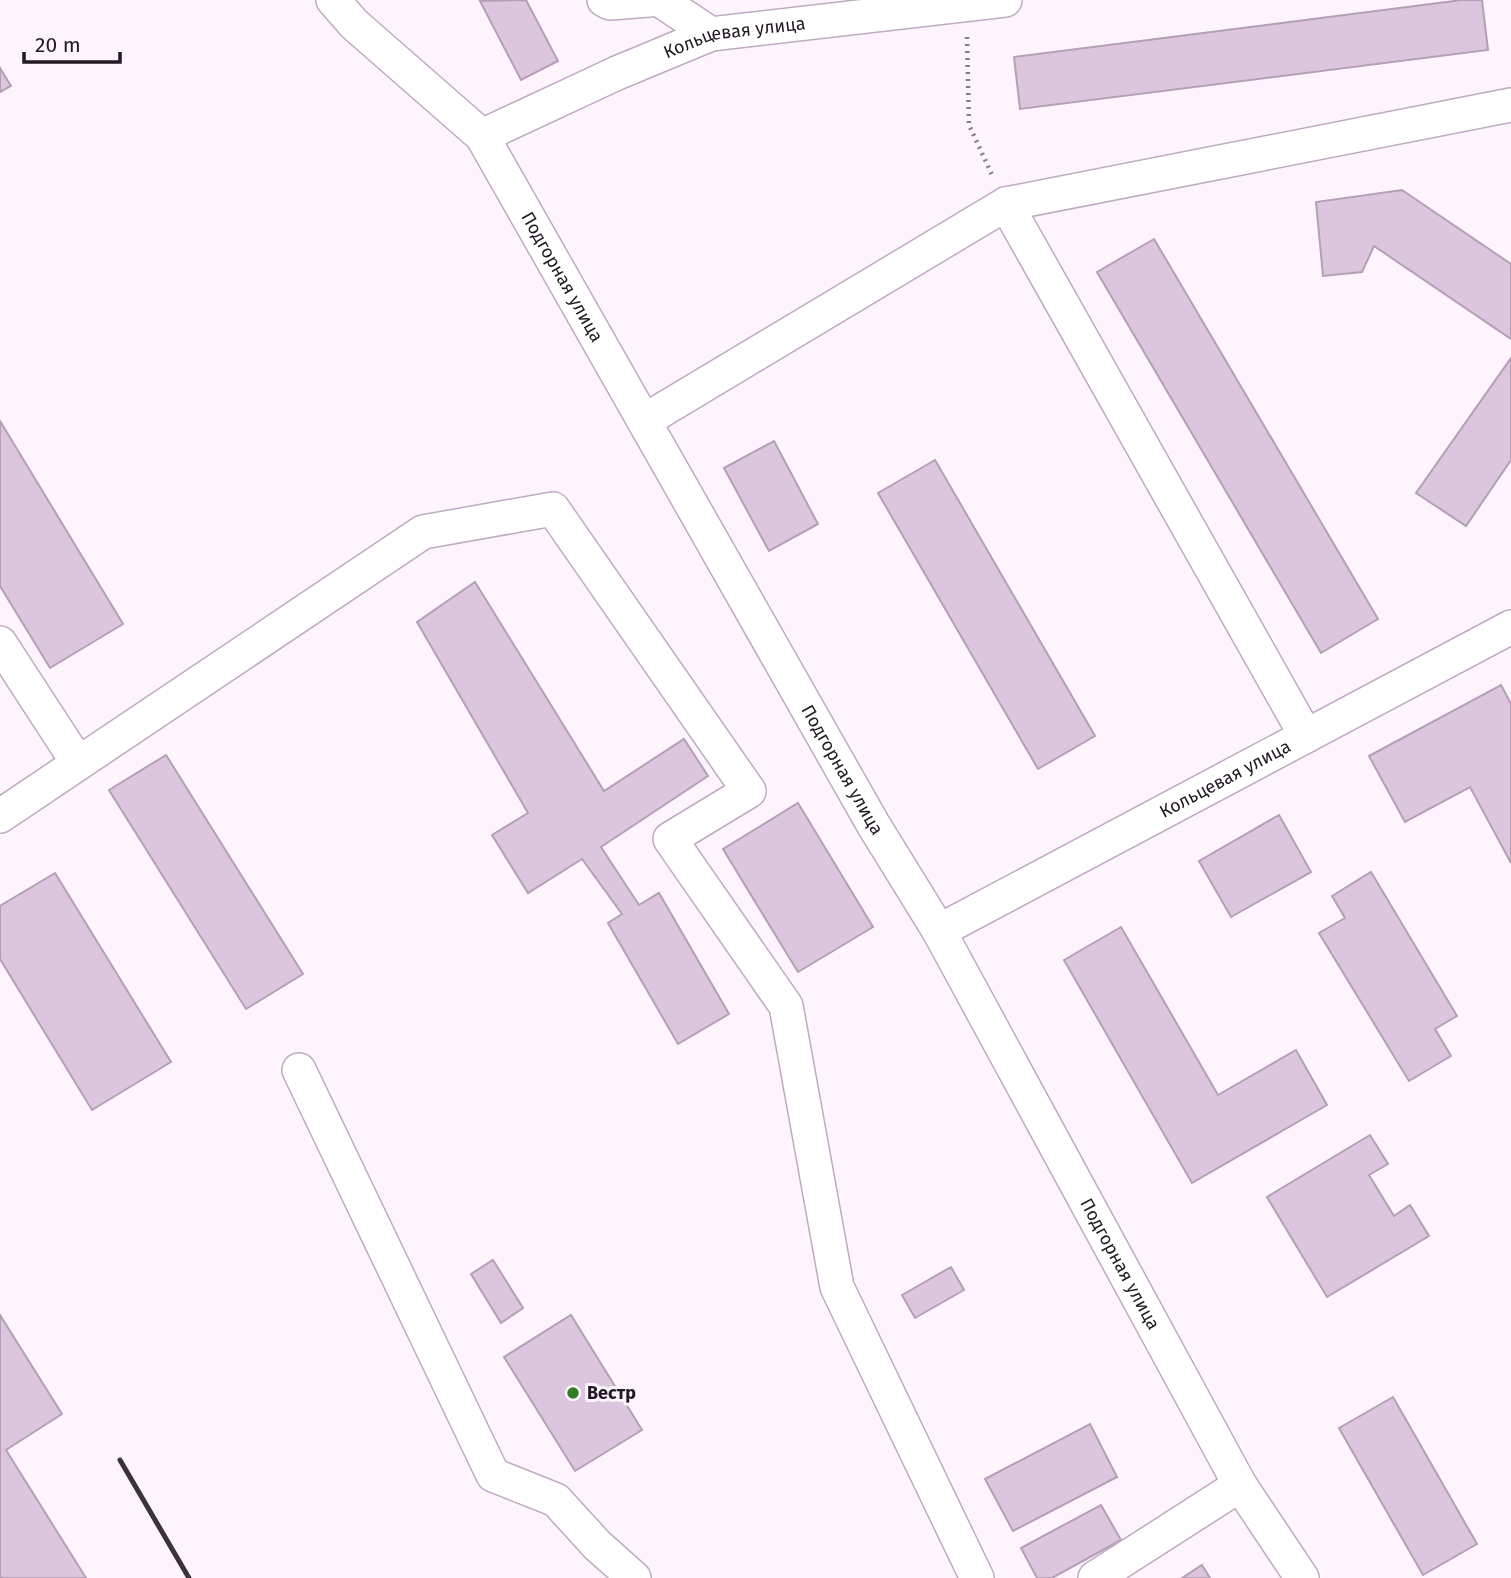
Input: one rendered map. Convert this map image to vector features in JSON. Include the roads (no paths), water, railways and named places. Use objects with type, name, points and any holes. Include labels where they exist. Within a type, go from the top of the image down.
[{"type":"street","name":"Подгорная улица","points":[[333,0],[354,24],[482,136],[873,824],[939,931],[1240,1485],[1302,1578]]},
{"type":"street","points":[[604,0],[610,3],[649,0]]},
{"type":"street","points":[[660,0],[711,34]]},
{"type":"street","name":"Кольцевая улица","points":[[482,136],[617,73],[711,34],[1005,0]]},
{"type":"street","points":[[644,421],[1006,204],[1511,106]]},
{"type":"street","points":[[1006,204],[1306,736]]},
{"type":"street","points":[[0,816],[423,532],[552,509],[748,791],[670,839],[786,1006],[837,1287],[977,1578]]},
{"type":"street","name":"Кольцевая улица","points":[[939,931],[1511,627]]},
{"type":"street","points":[[0,643],[78,763]]},
{"type":"street","points":[[299,1070],[494,1475],[556,1500],[597,1545],[634,1578]]},
{"type":"street","points":[[1095,1578],[1240,1485]]},
{"type":"railway","points":[[120,1460],[189,1578]]},
{"type":"place","name":"Вестр","points":[[573,1393]]}]
